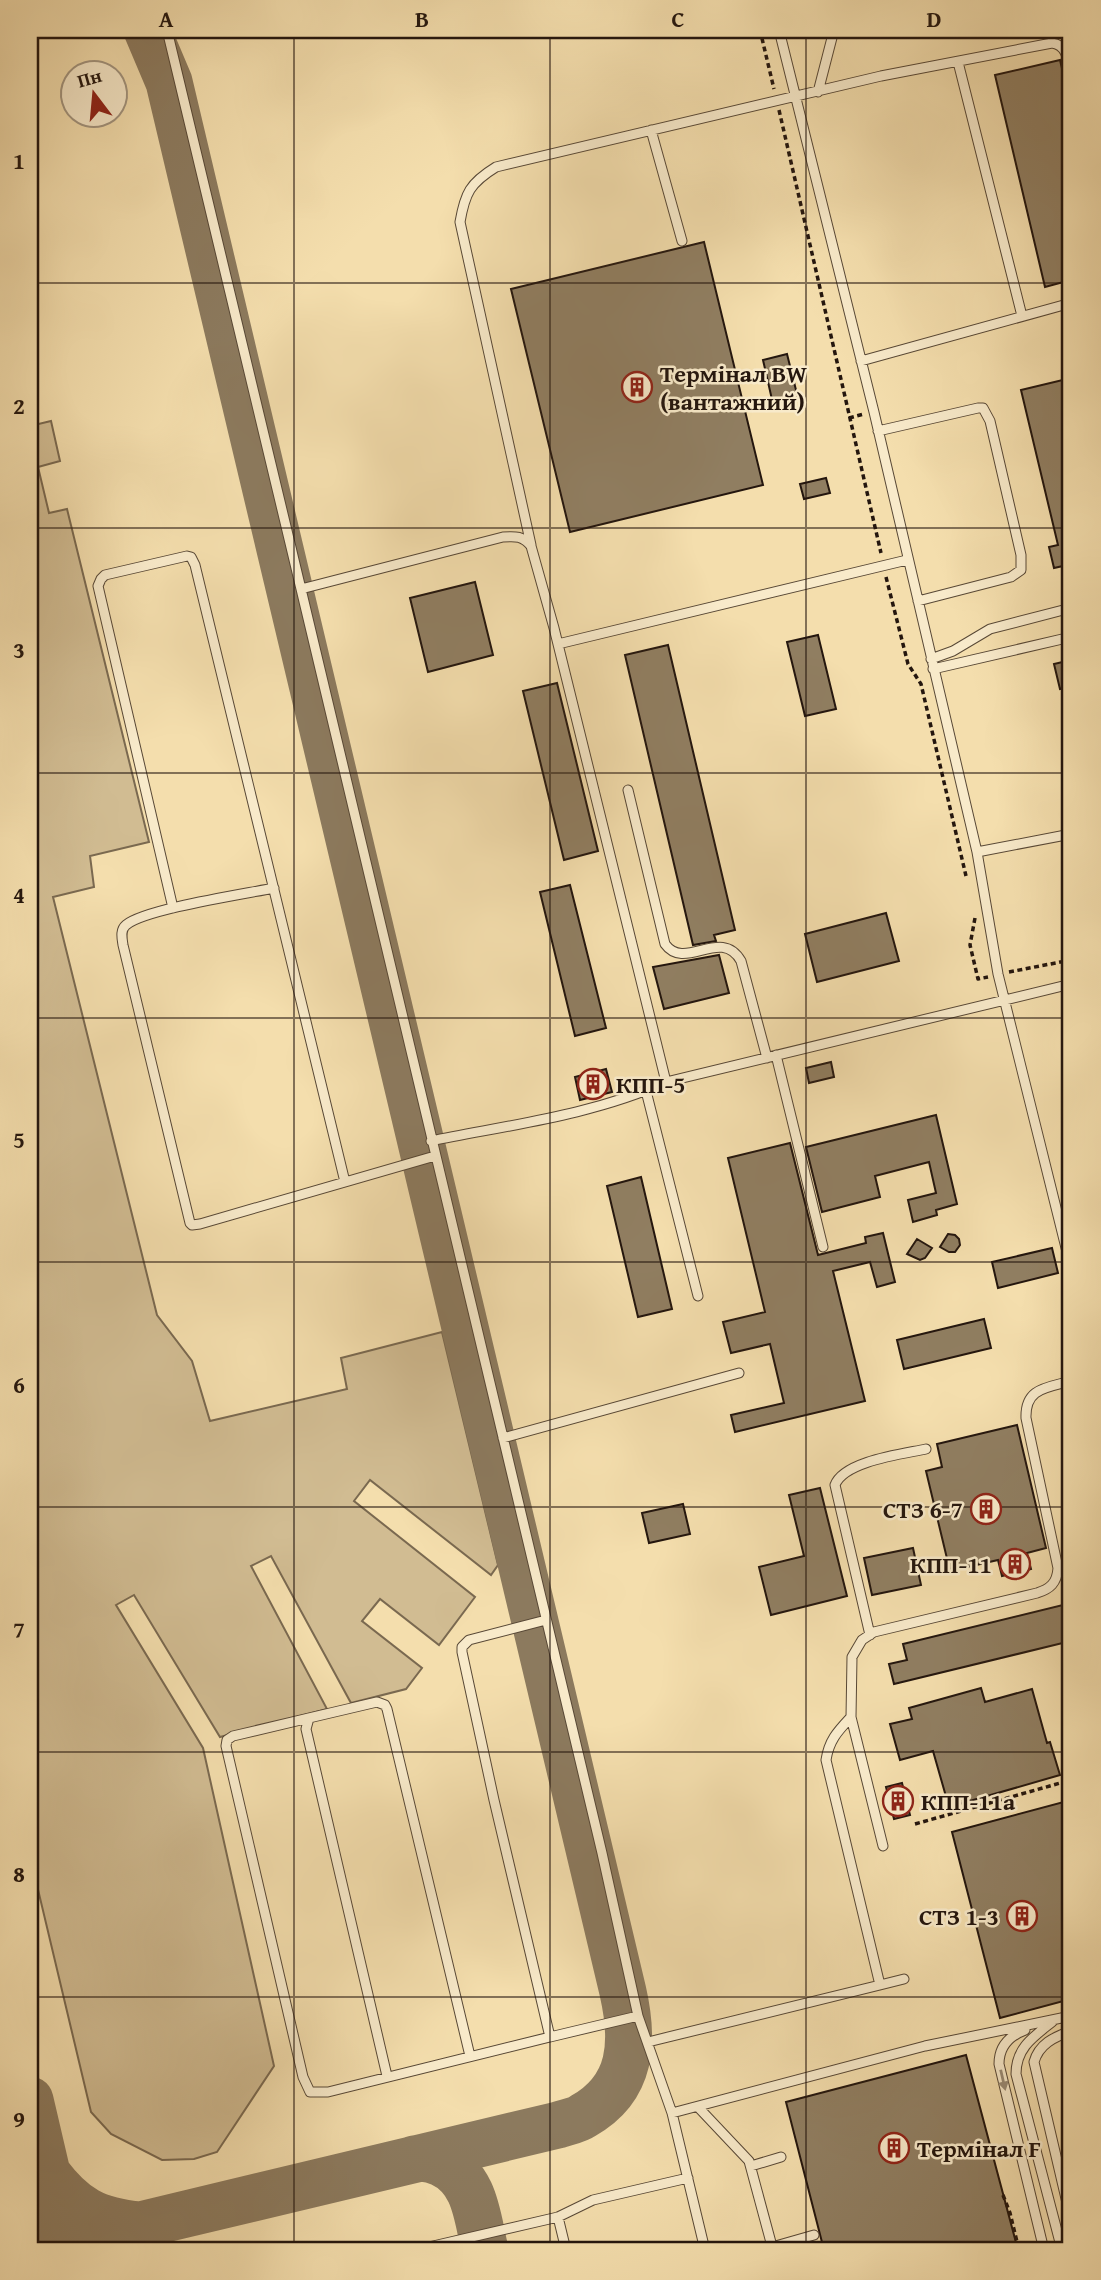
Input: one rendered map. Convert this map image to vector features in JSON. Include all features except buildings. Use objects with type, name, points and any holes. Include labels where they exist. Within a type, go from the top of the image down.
[{"type":"lane","points":[[167,30],[602,1853],[638,2016],[673,2113],[705,2250]]},
{"type":"lane","points":[[779,30],[878,431],[977,852],[998,974],[1071,1268]]},
{"type":"lane","points":[[818,92],[834,30]]},
{"type":"lane","points":[[666,1082],[558,644],[531,546],[460,222],[464,198],[477,179],[496,167],[881,76],[1052,43],[1065,49],[1071,76]]},
{"type":"lane","points":[[958,62],[1022,316]]},
{"type":"lane","points":[[651,130],[682,241]]},
{"type":"lane","points":[[861,361],[1071,303]]},
{"type":"lane","points":[[878,431],[978,408],[983,408],[990,421],[1021,555],[1021,570],[1011,577],[918,601]]},
{"type":"lane","points":[[301,589],[503,537],[524,538],[531,546]]},
{"type":"lane","points":[[173,908],[98,586],[105,575],[191,557],[345,1182]]},
{"type":"lane","points":[[558,644],[908,560]]},
{"type":"lane","points":[[932,664],[990,629],[1071,608]]},
{"type":"lane","points":[[932,664],[1071,637]]},
{"type":"lane","points":[[628,790],[665,944],[670,950],[679,953],[722,946],[736,953],[741,961],[771,1056],[823,1247]]},
{"type":"lane","points":[[977,852],[1071,834]]},
{"type":"lane","points":[[274,888],[173,908],[138,919],[126,925],[122,936],[190,1223],[200,1224],[435,1156]]},
{"type":"lane","points":[[431,1141],[583,1109],[646,1091],[666,1082],[1071,984]]},
{"type":"lane","points":[[646,1091],[698,1296]]},
{"type":"lane","points":[[503,1438],[739,1373]]},
{"type":"lane","points":[[883,1846],[851,1717],[852,1657],[862,1640],[887,1628],[1037,1593],[1053,1585],[1058,1568],[1025,1405],[1028,1397],[1034,1393],[1071,1381]]},
{"type":"lane","points":[[870,1635],[835,1485],[841,1474],[855,1466],[926,1449]]},
{"type":"lane","points":[[546,1620],[469,1640],[462,1647],[462,1652],[485,1764],[550,2038]]},
{"type":"lane","points":[[470,2056],[385,1705],[377,1702],[233,1736],[227,1740],[226,1752],[310,2092],[328,2092],[638,2016]]},
{"type":"lane","points":[[851,1717],[829,1743],[826,1760],[880,1985]]},
{"type":"lane","points":[[309,1718],[306,1729],[387,2076]]},
{"type":"lane","points":[[648,2042],[904,1979]]},
{"type":"lane","points":[[673,2113],[925,2046],[1071,2017]]},
{"type":"lane","points":[[1044,2250],[999,2055],[1009,2039],[1053,2021]]},
{"type":"lane","points":[[1053,2021],[1018,2053],[1016,2074],[1062,2250]]},
{"type":"lane","points":[[1071,2032],[1056,2036],[1043,2046],[1037,2052],[1034,2063],[1071,2220]]},
{"type":"lane","points":[[698,2107],[747,2158],[772,2248],[814,2235]]},
{"type":"lane","points":[[751,2166],[781,2157]]},
{"type":"lane","points":[[416,2250],[558,2217],[593,2200],[688,2178]]},
{"type":"lane","points":[[558,2217],[566,2250]]},
{"type":"path","points":[[760,30],[884,567],[908,664],[921,684],[966,876]]},
{"type":"path","points":[[970,945],[975,915]]},
{"type":"path","points":[[1069,961],[1071,967]]},
{"type":"path","points":[[915,1824],[1071,1780]]},
{"type":"path","points":[[1003,2195],[1019,2250]]},
{"type":"shaded area","points":[[51,421],[60,461],[38,467],[49,513],[67,509],[149,842],[90,856],[94,887],[53,897],[157,1315],[192,1361],[210,1421],[347,1389],[341,1358],[442,1332],[498,1565],[491,1575],[370,1480],[354,1501],[475,1597],[439,1645],[380,1599],[362,1621],[422,1668],[406,1689],[351,1703],[271,1556],[251,1566],[327,1709],[220,1737],[134,1595],[116,1605],[203,1748],[274,2066],[217,2152],[194,2159],[162,2160],[111,2134],[91,2112],[30,1856],[30,426]]},
{"type":"taxiway","points":[[140,2225],[577,2119],[600,2105],[612,2092],[621,2077],[628,2045],[623,1992],[169,82],[147,30]]},
{"type":"taxiway","points":[[30,2100],[65,2250]]},
{"type":"taxiway","points":[[414,2159],[425,2158],[438,2162],[453,2170],[462,2179],[477,2212],[485,2250]]},
{"type":"taxiway","points":[[47,2173],[67,2196],[87,2211],[111,2220],[140,2225],[103,2250]]},
{"type":"place","name":"Термінал BW (вантажний)","points":[[637,387]]},
{"type":"place","name":"КПП-5","points":[[593,1084]]},
{"type":"place","name":"СТЗ 6-7","points":[[986,1509]]},
{"type":"place","name":"КПП-11","points":[[1015,1564]]},
{"type":"place","name":"КПП-11а","points":[[898,1801]]},
{"type":"place","name":"СТЗ 1-3","points":[[1022,1916]]},
{"type":"place","name":"Термінал F","points":[[894,2148]]}]
